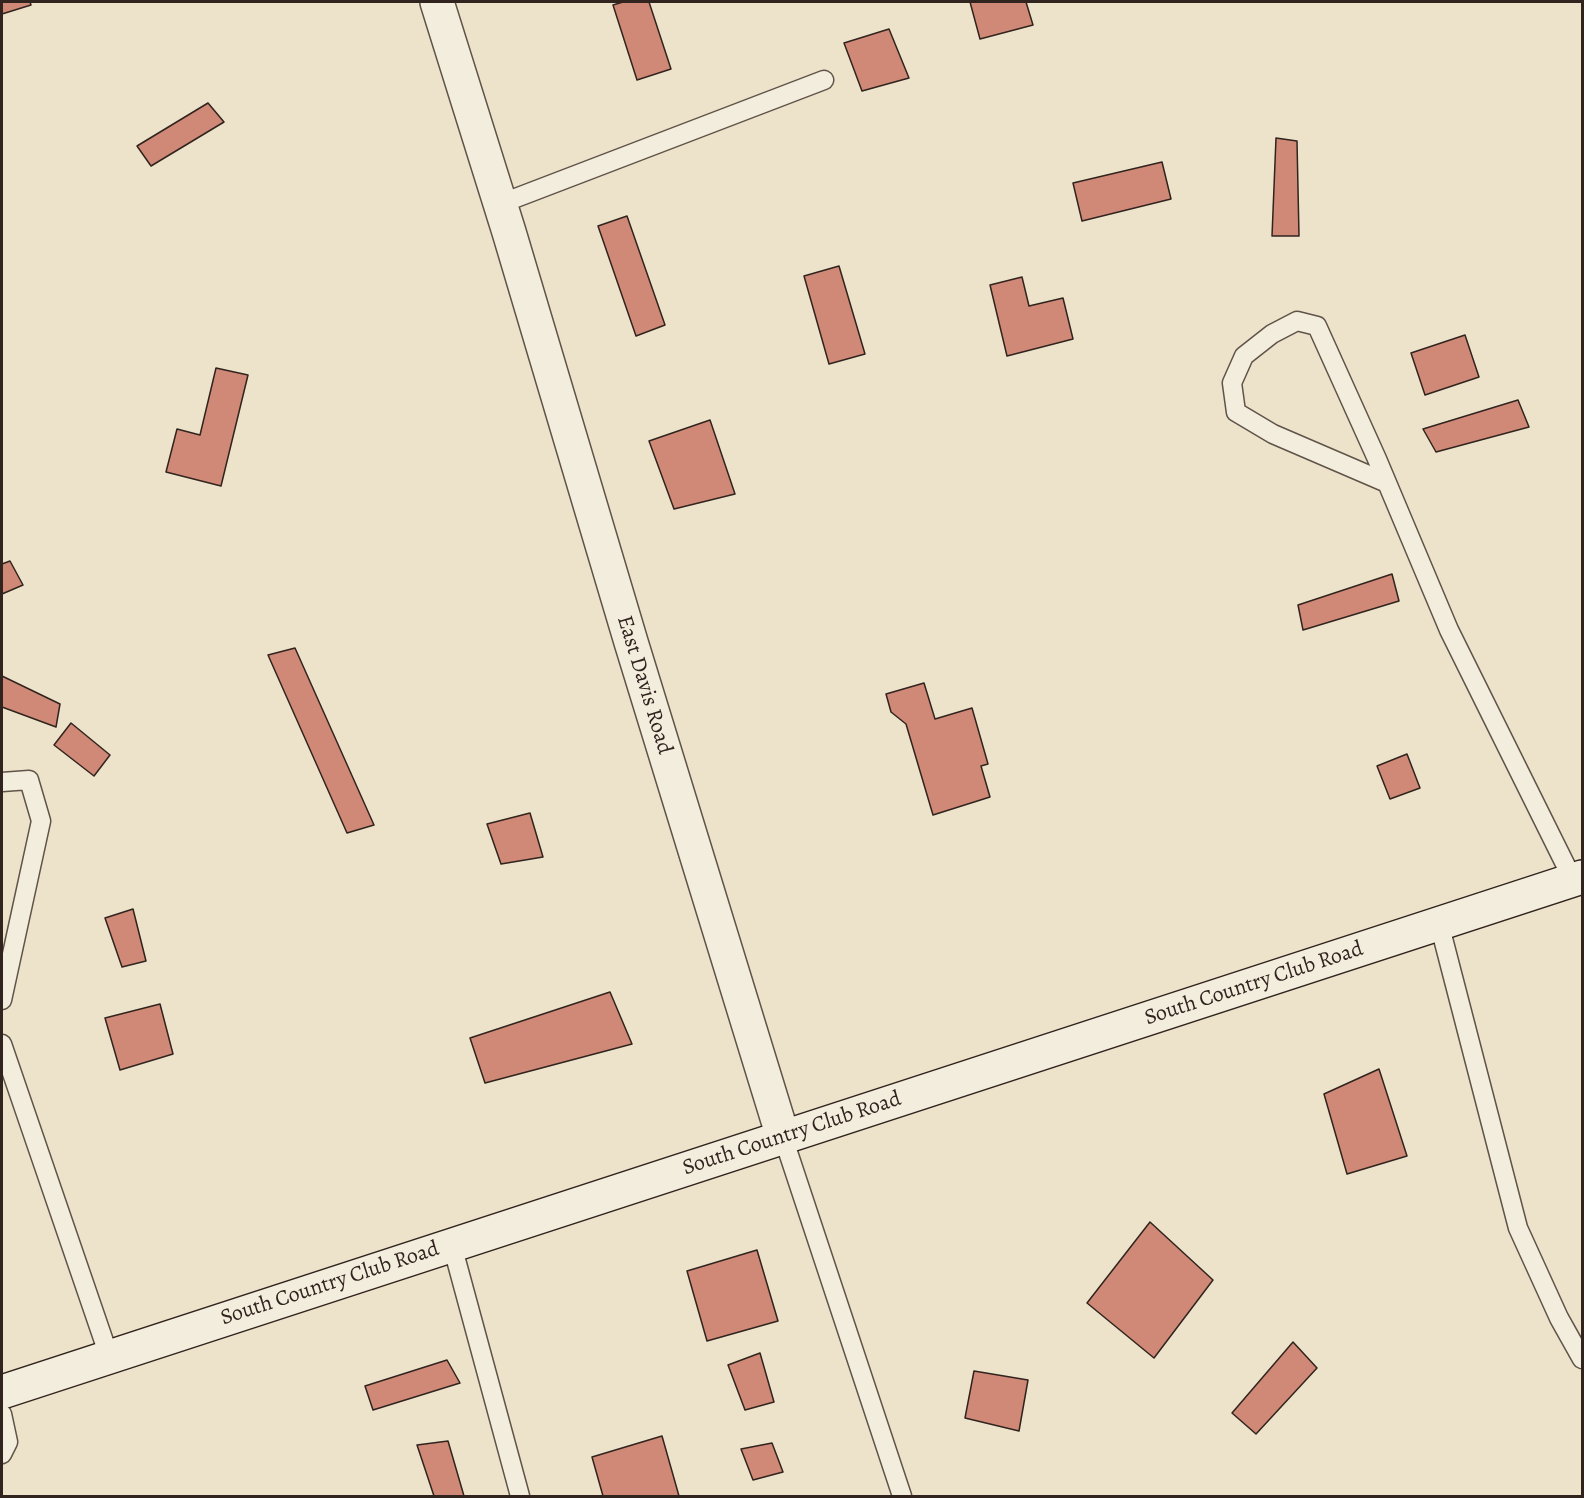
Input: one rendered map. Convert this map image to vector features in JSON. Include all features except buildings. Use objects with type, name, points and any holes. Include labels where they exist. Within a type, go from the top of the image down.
[{"type":"street","name":"East Davis Road","points":[[437,2],[783,1137]]},
{"type":"street","name":"South Country Club Road","points":[[2,1392],[1578,878]]},
{"type":"lane","points":[[504,218],[824,80]]},
{"type":"lane","points":[[1387,483],[1273,434],[1236,412],[1232,383],[1244,356],[1272,334],[1298,321],[1317,326],[1387,483],[1449,630],[1578,878]]},
{"type":"lane","points":[[2,782],[28,780],[41,821],[2,1000]]},
{"type":"lane","points":[[1439,923],[1518,1228],[1559,1318],[1582,1359]]},
{"type":"lane","points":[[2,1044],[109,1356]]},
{"type":"lane","points":[[783,1137],[902,1497]]},
{"type":"lane","points":[[452,1245],[520,1497]]},
{"type":"lane","points":[[2,1414],[8,1442],[2,1454]]}]
